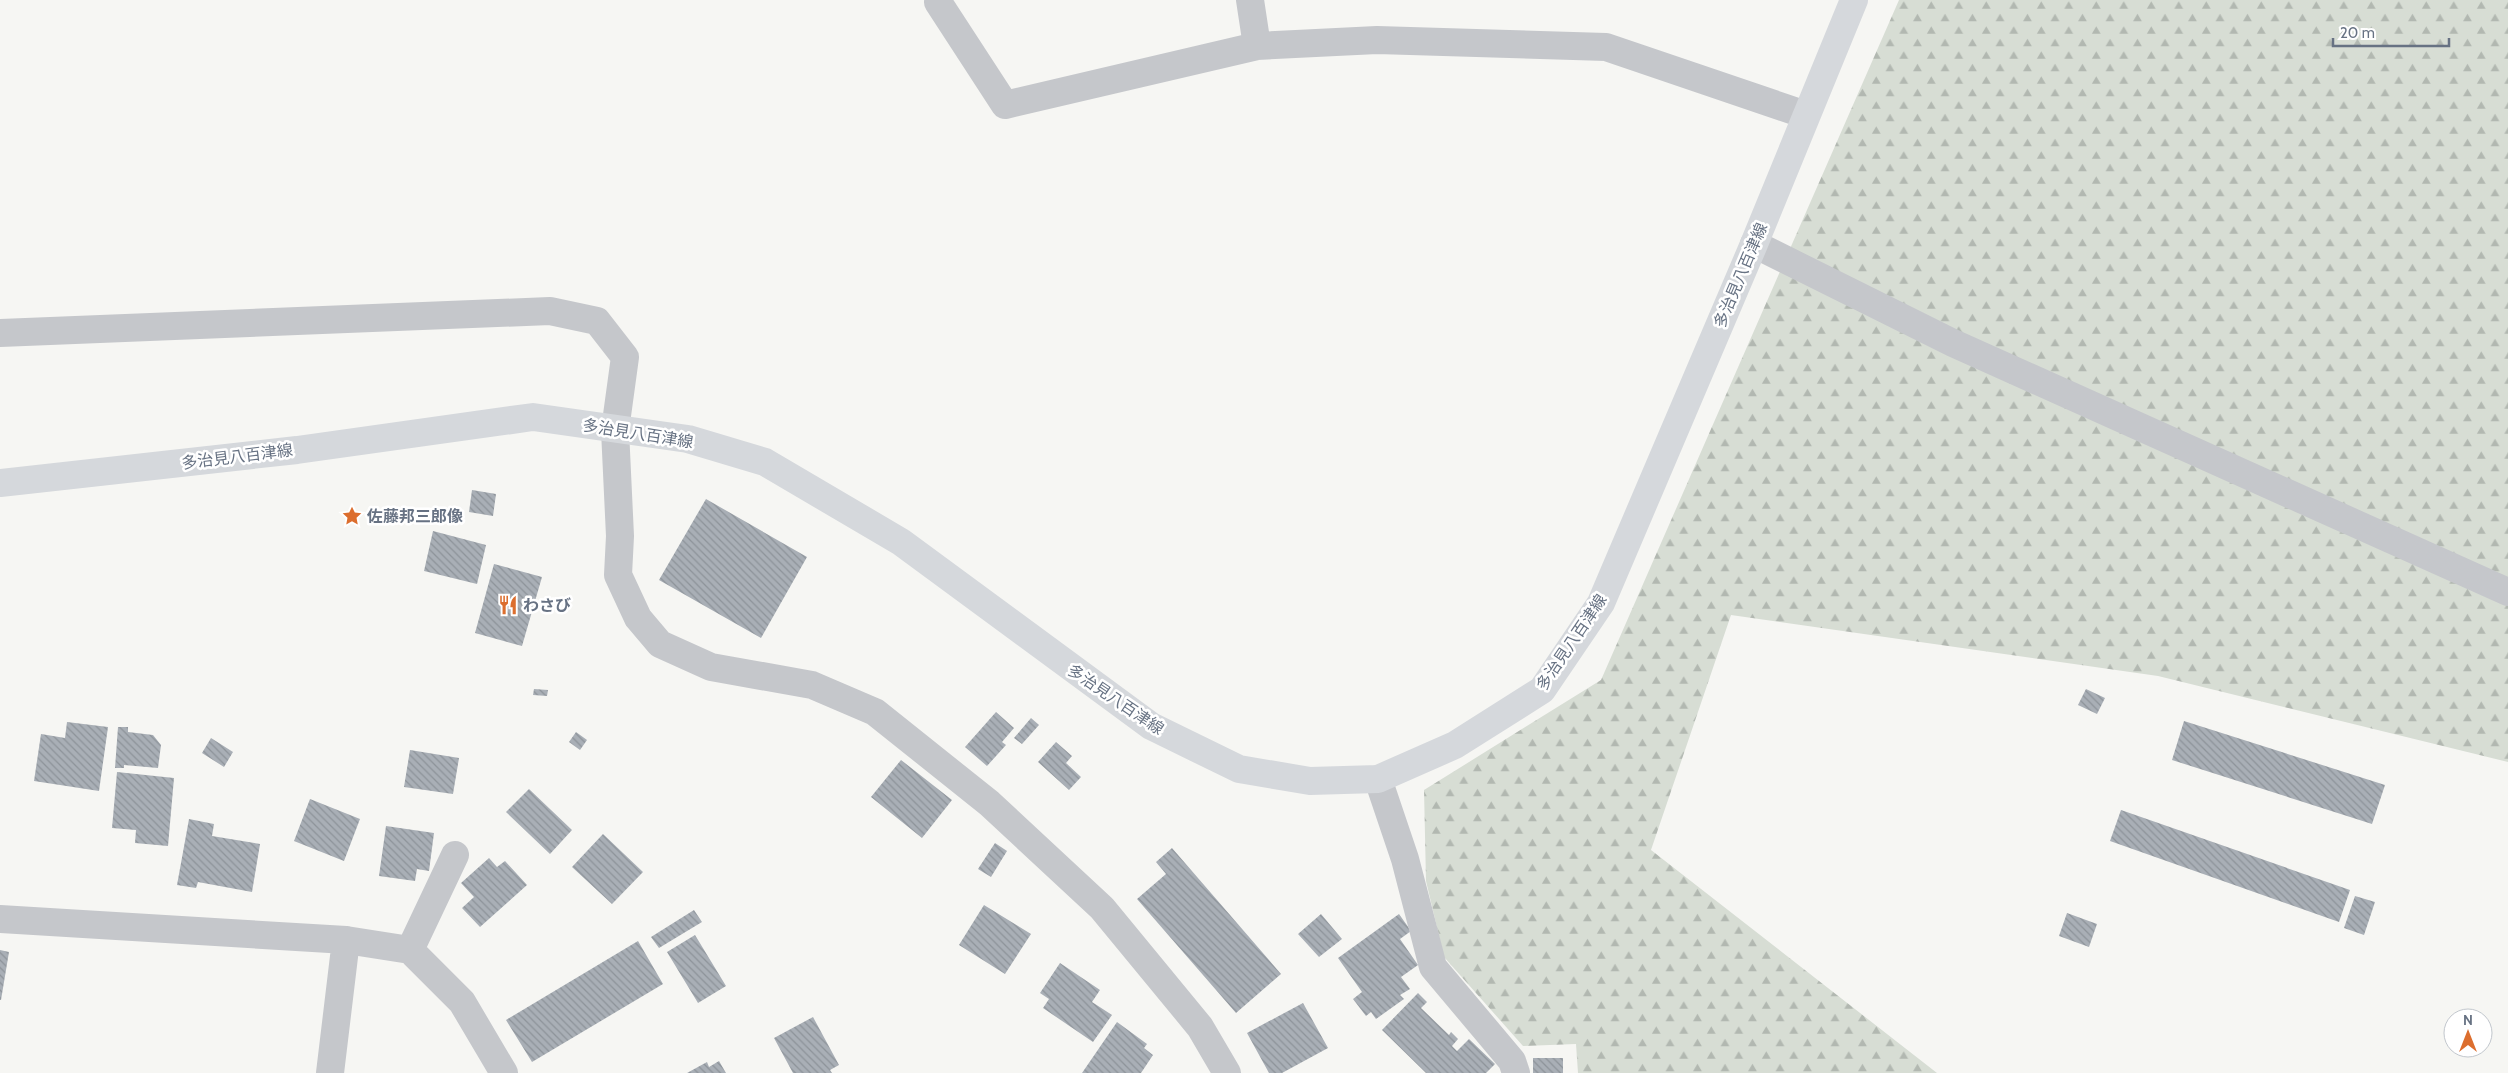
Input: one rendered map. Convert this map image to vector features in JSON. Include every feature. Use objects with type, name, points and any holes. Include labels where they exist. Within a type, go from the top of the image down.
[{"type":"main road","name":"多治見八百津線","points":[[0,483],[297,450],[533,417],[688,439],[765,462],[901,542],[1151,726],[1239,769],[1310,782],[1378,779],[1455,745],[1542,690],[1600,603],[1754,244],[1854,0]]},
{"type":"street","points":[[1250,0],[1257,46]]},
{"type":"street","points":[[938,2],[1005,105],[1257,46],[1377,40],[1606,47],[1806,115]]},
{"type":"street","points":[[1754,244],[1953,343],[2508,592]]},
{"type":"street","points":[[0,333],[550,311],[597,321],[625,357],[615,430],[620,536],[618,575],[638,618],[660,644],[711,667],[812,686],[875,712],[989,803],[1102,908],[1200,1027],[1227,1073]]},
{"type":"street","points":[[1378,779],[1405,859],[1433,967],[1512,1060],[1516,1073]]},
{"type":"street","points":[[410,950],[455,855]]},
{"type":"street","points":[[0,919],[346,940],[410,950],[462,1002],[504,1073]]},
{"type":"street","points":[[330,1073],[346,940]]},
{"type":"green space","points":[[1899,0],[2508,0],[2508,762],[2158,676],[1731,615],[1651,850],[1937,1073],[1578,1073],[1576,1044],[1523,1046],[1444,957],[1426,881],[1424,790],[1601,680]]},
{"type":"building","points":[[472,490],[496,494],[493,516],[469,512]]},
{"type":"building","points":[[706,499],[807,557],[761,638],[659,580]]},
{"type":"building","points":[[433,531],[486,545],[477,584],[424,571]]},
{"type":"building","name":"わさび","points":[[494,564],[542,577],[522,646],[475,633]]},
{"type":"building","points":[[534,689],[548,690],[547,696],[533,695]]},
{"type":"building","points":[[2086,689],[2105,698],[2097,714],[2078,705]]},
{"type":"building","points":[[996,712],[1014,728],[1002,742],[1006,745],[987,766],[965,747]]},
{"type":"building","points":[[1031,718],[1039,725],[1022,744],[1014,738]]},
{"type":"building","points":[[2184,721],[2385,785],[2372,824],[2172,760]]},
{"type":"building","points":[[67,722],[108,727],[99,791],[34,781],[41,734],[65,738]]},
{"type":"building","points":[[118,727],[128,727],[128,732],[153,735],[161,745],[158,768],[124,765],[124,768],[115,768]]},
{"type":"building","points":[[576,732],[587,740],[580,750],[569,742]]},
{"type":"building","points":[[211,738],[233,752],[224,767],[202,753]]},
{"type":"building","points":[[1056,742],[1072,756],[1066,763],[1081,777],[1069,790],[1038,762]]},
{"type":"building","points":[[410,750],[459,758],[453,794],[404,787]]},
{"type":"building","points":[[901,760],[952,800],[922,838],[871,797]]},
{"type":"building","points":[[117,772],[174,778],[168,846],[135,843],[136,830],[112,828]]},
{"type":"building","points":[[529,789],[572,830],[550,854],[506,812]]},
{"type":"building","points":[[310,799],[360,819],[344,861],[294,841]]},
{"type":"building","points":[[2121,810],[2350,890],[2339,922],[2110,841]]},
{"type":"building","points":[[189,819],[214,824],[212,836],[260,844],[252,892],[198,882],[196,888],[177,885]]},
{"type":"building","points":[[386,826],[434,833],[429,871],[417,869],[415,881],[379,876]]},
{"type":"building","points":[[603,834],[643,872],[612,904],[572,867]]},
{"type":"building","points":[[995,843],[1007,851],[991,877],[978,869]]},
{"type":"building","points":[[1172,848],[1281,974],[1236,1013],[1137,899],[1166,874],[1156,862]]},
{"type":"building","points":[[489,858],[497,867],[505,861],[527,885],[480,927],[462,908],[474,897],[461,883]]},
{"type":"building","points":[[2355,896],[2375,902],[2364,935],[2344,928]]},
{"type":"building","points":[[984,905],[1031,934],[1005,974],[959,945]]},
{"type":"building","points":[[694,910],[702,922],[659,948],[651,937]]},
{"type":"building","points":[[2067,913],[2097,924],[2089,947],[2059,936]]},
{"type":"building","points":[[1321,914],[1342,939],[1319,957],[1298,934]]},
{"type":"building","points":[[1399,914],[1411,931],[1400,939],[1418,965],[1401,977],[1410,989],[1400,995],[1404,999],[1376,1019],[1371,1012],[1366,1016],[1353,999],[1362,992],[1338,958]]},
{"type":"building","points":[[695,935],[726,986],[698,1003],[667,952]]},
{"type":"building","points":[[638,941],[663,984],[532,1062],[506,1020]]},
{"type":"building","points":[[0,950],[9,952],[1,1000],[0,1000]]},
{"type":"building","points":[[1060,963],[1100,990],[1092,1002],[1112,1015],[1093,1042],[1043,1008],[1049,999],[1040,993]]},
{"type":"building","points":[[1418,993],[1427,1002],[1421,1008],[1449,1035],[1451,1032],[1458,1039],[1452,1046],[1457,1051],[1469,1039],[1495,1064],[1486,1073],[1426,1073],[1382,1030]]},
{"type":"building","points":[[1303,1003],[1328,1048],[1282,1073],[1269,1073],[1247,1033]]},
{"type":"building","points":[[813,1017],[839,1065],[830,1070],[832,1073],[793,1073],[774,1038]]},
{"type":"building","points":[[1117,1022],[1147,1044],[1144,1048],[1153,1055],[1141,1073],[1082,1073]]},
{"type":"building","points":[[1533,1058],[1563,1058],[1563,1073],[1533,1073]]},
{"type":"building","points":[[719,1061],[726,1073],[687,1073],[707,1062],[709,1067]]},
{"type":"place","name":"佐藤邦三郎像","points":[[352,516]]},
{"type":"place","name":"わさび","points":[[508,605]]}]
